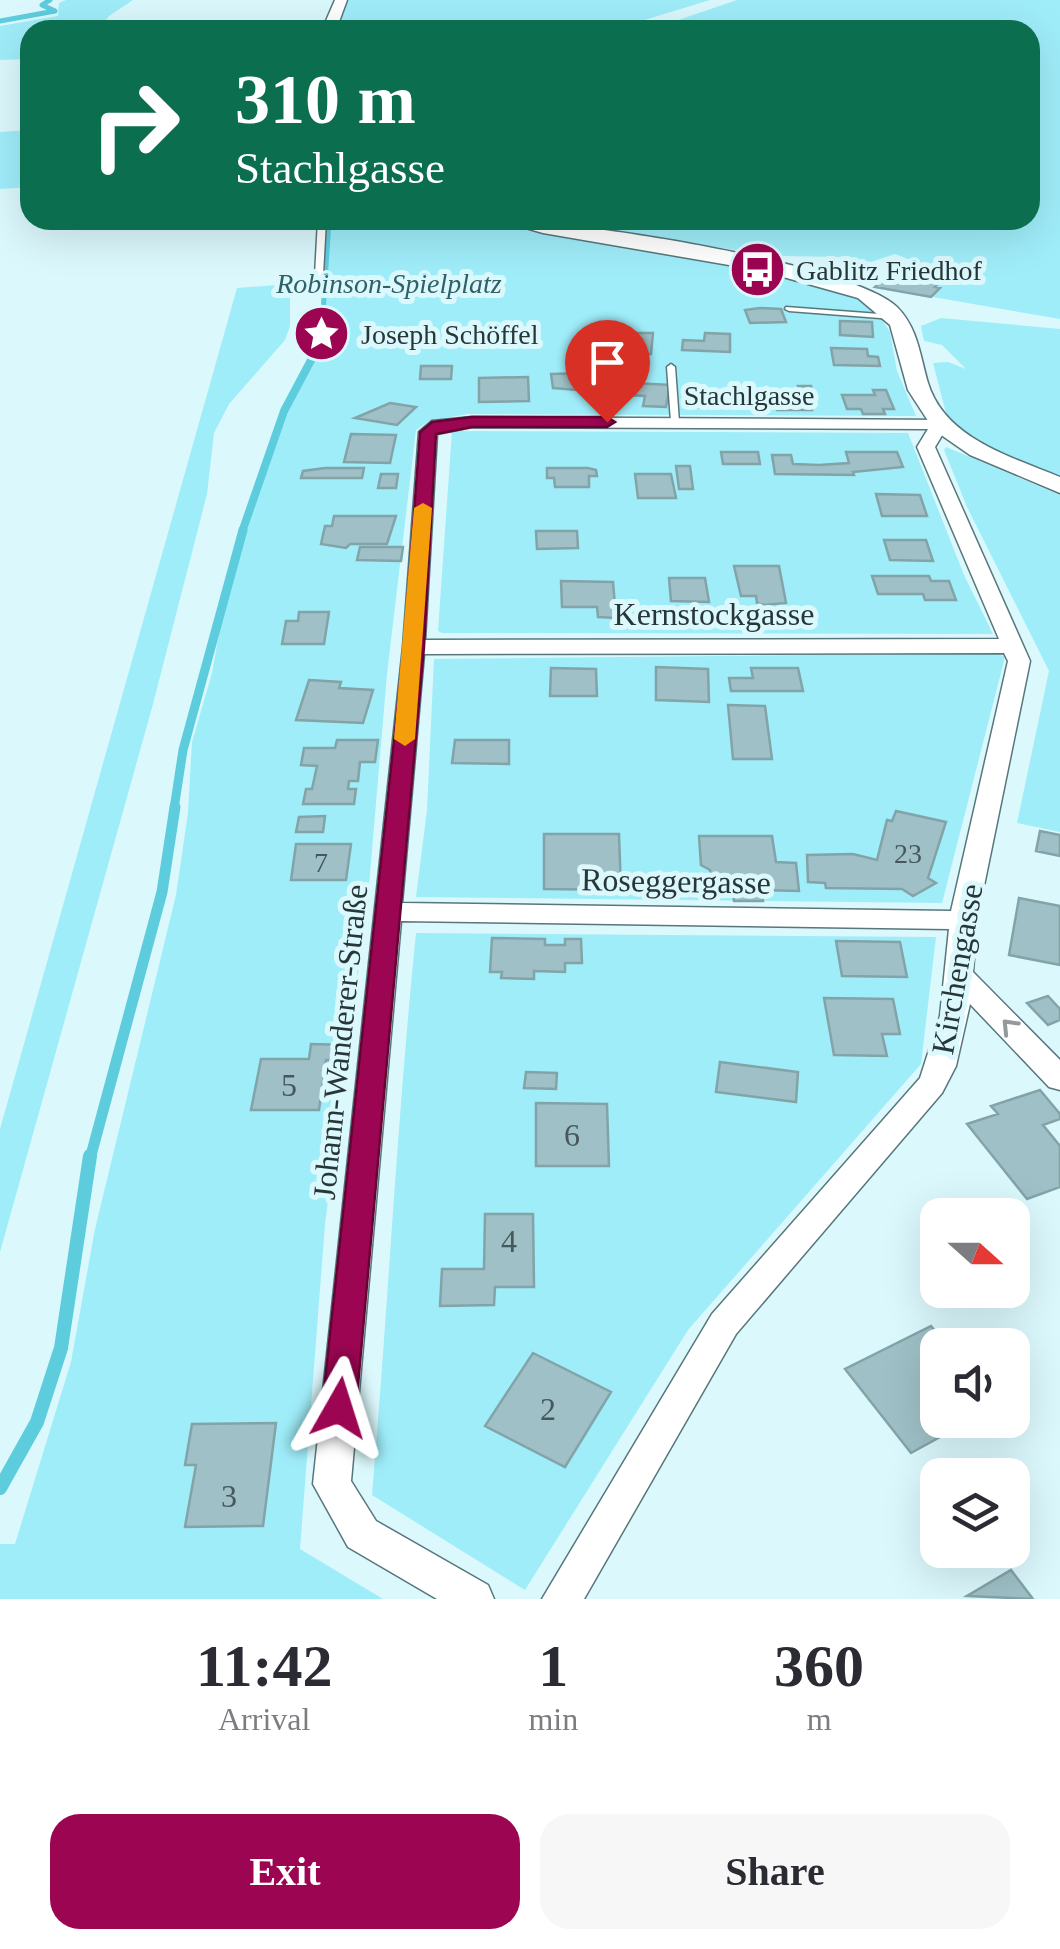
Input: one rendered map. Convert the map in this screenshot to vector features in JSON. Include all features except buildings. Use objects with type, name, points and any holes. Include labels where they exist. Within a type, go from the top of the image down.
[{"type":"street","points":[[567,230],[752,261],[860,292],[905,328],[919,390],[940,424],[977,448],[1060,486]]},
{"type":"street","name":"Stachlgasse","points":[[438,425],[940,424]]},
{"type":"street","name":"Kirchengasse","points":[[562,1599],[724,1324],[930,1085],[941,1066],[955,1016],[963,920],[1019,660],[926,447],[940,424]]},
{"type":"street","name":"Johann-Wanderer-Straße","points":[[438,425],[428,432],[414,647],[332,1484],[362,1534],[474,1599]]},
{"type":"street","name":"Kernstockgasse","points":[[414,647],[1014,646]]},
{"type":"street","name":"Roseggergasse","points":[[388,912],[963,920]]},
{"type":"street","points":[[957,973],[1060,1079]]},
{"type":"lane","points":[[319,275],[321,230]]},
{"type":"lane","points":[[789,309],[896,317]]},
{"type":"lane","points":[[672,367],[675,422]]},
{"type":"green space","points":[[133,0],[106,20],[35,20],[58,16],[59,3]]},
{"type":"green space","points":[[348,0],[710,0],[645,20],[340,20]]},
{"type":"green space","points":[[737,0],[1060,0],[1060,319],[875,287],[889,274],[919,263],[895,254],[871,262],[844,257],[783,256],[762,249],[768,255],[608,230],[1040,230],[1040,20],[678,20]]},
{"type":"green space","points":[[20,23],[20,59],[0,60],[0,26]]},
{"type":"green space","points":[[20,131],[20,188],[0,189],[0,132]]},
{"type":"green space","name":"Robinson-Spielplatz","points":[[326,230],[542,230],[701,256],[850,294],[877,312],[890,332],[897,371],[916,416],[468,414],[429,421],[416,430],[387,674],[368,897],[325,1224],[300,1549],[383,1599],[0,1599],[0,1544],[15,1544],[71,1362],[95,1229],[176,895],[188,813],[192,742],[212,673],[224,606],[266,464],[286,411],[324,341],[313,339],[321,310]]},
{"type":"green space","points":[[290,284],[290,326],[285,340],[229,404],[214,433],[207,494],[153,704],[0,1252],[0,1129],[237,288]]},
{"type":"green space","points":[[941,318],[1060,329],[1060,479],[991,448],[948,421],[933,363],[948,362],[966,369],[942,345],[924,341],[921,326]]},
{"type":"green space","points":[[452,431],[908,433],[964,575],[993,634],[442,633],[438,631]]},
{"type":"green space","points":[[946,447],[1060,495],[1060,832],[1017,823],[1049,671],[967,507]]},
{"type":"green space","points":[[994,653],[1004,656],[1004,661],[942,903],[416,897],[427,810],[434,659]]},
{"type":"green space","points":[[416,933],[936,937],[921,1064],[688,1330],[525,1590],[372,1495]]},
{"type":"waterway","points":[[0,21],[55,11],[42,5],[50,0]]},
{"type":"waterway","points":[[323,313],[328,230]]},
{"type":"waterway","points":[[242,532],[284,411],[326,332],[322,326],[323,310]]},
{"type":"waterway","points":[[174,809],[183,750],[243,530]]},
{"type":"waterway","points":[[90,1159],[162,892],[175,807]]},
{"type":"waterway","points":[[0,1488],[37,1422],[61,1348],[90,1156]]},
{"type":"slow traffic","points":[[405,739],[423,508]]},
{"type":"place","name":"Gablitz Friedhof","points":[[757,270]]},
{"type":"place","name":"Joseph Schöffel","points":[[322,334]]},
{"type":"route","points":[[339,1408],[414,647],[428,432],[438,425],[472,422],[607,422]]}]
